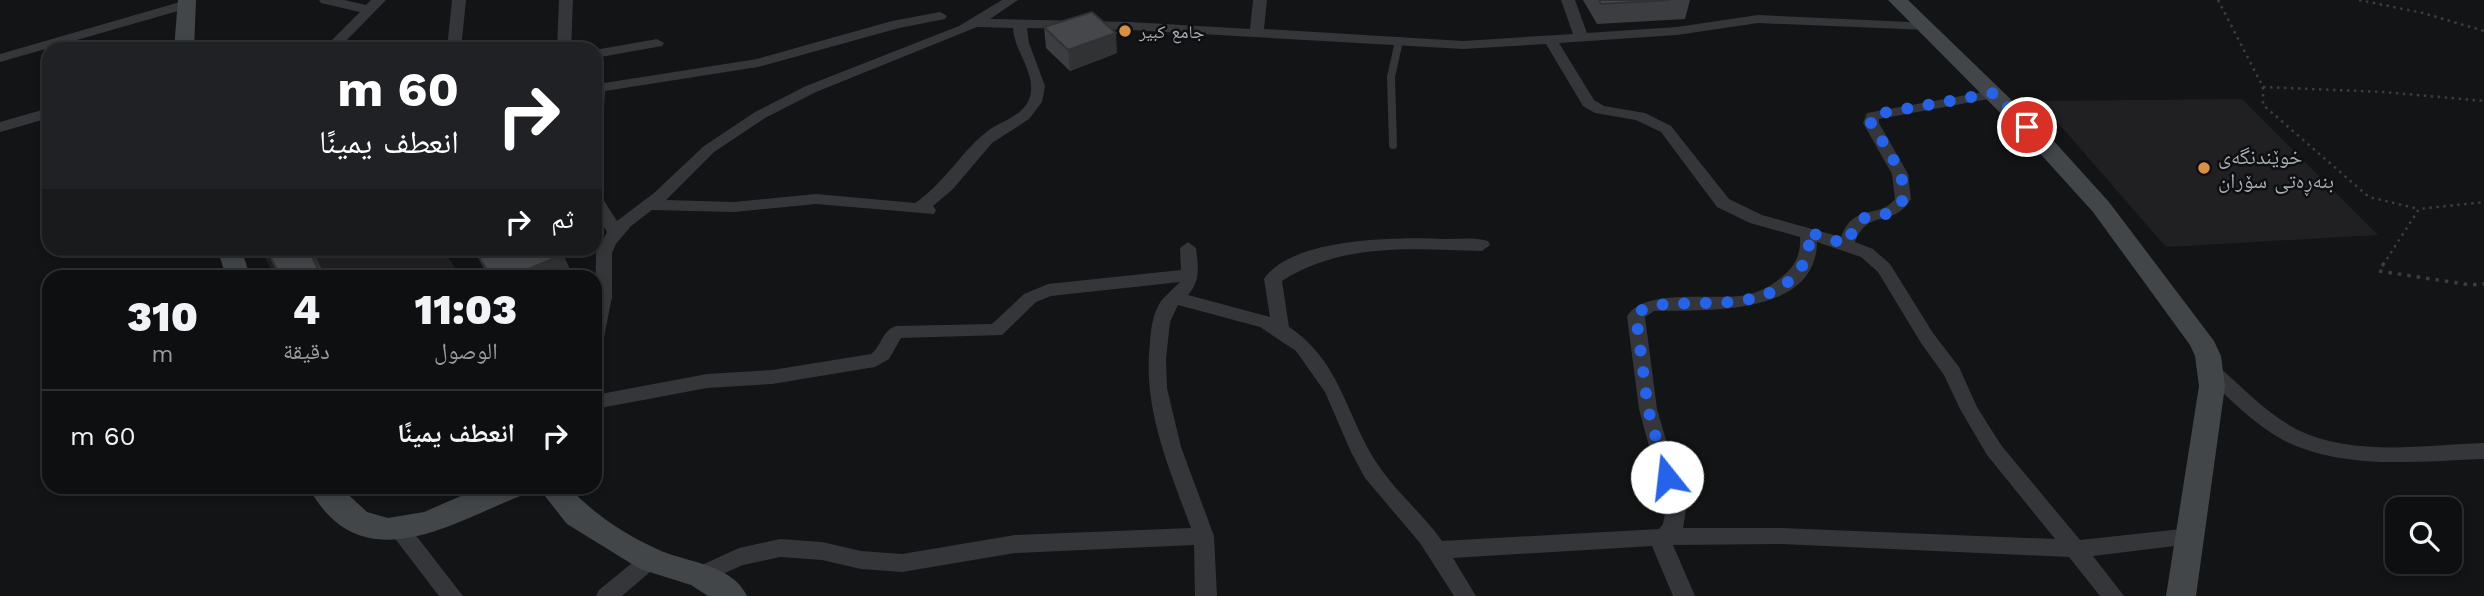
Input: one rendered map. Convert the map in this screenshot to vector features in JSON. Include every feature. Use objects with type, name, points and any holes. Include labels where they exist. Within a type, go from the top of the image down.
[{"type":"street","points":[[326,0],[375,5]]},
{"type":"street","points":[[455,42],[459,0]]},
{"type":"street","points":[[564,42],[566,0]]},
{"type":"street","points":[[938,0],[942,37]]},
{"type":"street","points":[[602,302],[604,253],[616,232],[650,205],[709,149],[760,115],[837,77],[978,23],[1011,0]]},
{"type":"street","points":[[1257,33],[1260,0]]},
{"type":"street","points":[[1567,0],[1581,36]]},
{"type":"street","points":[[1898,0],[1994,93],[2101,207],[2192,326],[2208,356],[2212,386],[2181,596]]},
{"type":"street","points":[[53,42],[187,2],[184,42]]},
{"type":"street","points":[[337,42],[375,5]]},
{"type":"street","points":[[602,87],[758,63],[897,24],[940,16]]},
{"type":"street","points":[[978,23],[1020,26],[1130,26],[1463,45],[1677,30],[1758,19],[1927,26]]},
{"type":"street","points":[[650,205],[734,207],[816,199],[923,209],[955,180],[989,138],[1022,119],[1036,98],[1038,87],[1022,43],[1020,26]]},
{"type":"street","points":[[1550,39],[1588,103],[1600,110],[1640,116],[1666,129],[1716,195],[1732,209],[1756,219],[1846,244],[1867,253],[1884,268],[1927,338],[1952,372],[1969,409],[1994,450],[2113,596]]},
{"type":"street","points":[[602,53],[657,43]]},
{"type":"street","points":[[0,58],[42,45]]},
{"type":"street","points":[[1846,244],[1858,221],[1868,216],[1891,213],[1903,199],[1900,174],[1871,123],[1872,116],[1994,93]]},
{"type":"street","points":[[0,127],[42,115]]},
{"type":"street","points":[[602,211],[616,232]]},
{"type":"street","points":[[1684,596],[1663,550],[1665,537],[1673,527],[1676,509],[1648,409],[1636,316],[1642,309],[1653,305],[1735,303],[1774,293],[1791,279],[1806,260],[1810,249],[1808,232]]},
{"type":"street","points":[[1280,328],[1273,279],[1292,264],[1324,252],[1365,246],[1482,245]]},
{"type":"street","points":[[1188,248],[1188,284],[1167,305],[1161,322],[1157,359],[1158,388],[1171,447],[1203,536],[1206,596]]},
{"type":"street","points":[[602,401],[707,380],[772,377],[875,360],[885,354],[896,332],[996,330],[1030,298],[1048,290],[1190,275]]},
{"type":"street","points":[[1174,298],[1253,316],[1280,328],[1311,355],[1334,391],[1352,437],[1373,473],[1437,550],[1465,596]]},
{"type":"street","points":[[2211,371],[2270,422],[2302,440],[2337,449],[2373,452],[2484,451]]},
{"type":"street","points":[[330,494],[351,516],[371,527],[400,530],[437,519],[496,494]]},
{"type":"street","points":[[562,494],[577,516],[650,560],[700,575],[732,596]]},
{"type":"street","points":[[400,530],[452,596]]},
{"type":"street","points":[[700,575],[739,557],[780,548],[822,551],[871,562],[902,564],[1015,544],[1203,536]]},
{"type":"street","points":[[1437,550],[1665,537],[1834,537],[2077,549],[2191,536]]},
{"type":"street","points":[[607,596],[650,560]]},
{"type":"lane","points":[[1393,145],[1391,77],[1399,41]]},
{"type":"path","points":[[2218,0],[2263,87],[2263,105],[2369,197],[2419,209],[2484,202]]},
{"type":"path","points":[[2359,0],[2423,13],[2484,31]]},
{"type":"path","points":[[2263,87],[2384,92],[2484,101]]},
{"type":"path","points":[[2419,209],[2379,271],[2471,285],[2484,284]]},
{"type":"shaded area","name":"خوێندنگەی بنەڕەتی سۆران","points":[[2242,99],[2378,235],[2166,247],[2039,101]]},
{"type":"shaded area","points":[[264,256],[447,256],[456,270],[271,270]]},
{"type":"building","points":[[1599,0],[1670,0],[1601,4]]},
{"type":"building","points":[[1092,12],[1116,33],[1068,50],[1044,27]]},
{"type":"building","points":[[270,256],[312,256],[318,270],[277,270]]},
{"type":"building","points":[[478,256],[558,256],[527,270],[487,270]]},
{"type":"place","name":"جامع كبير","points":[[1125,31]]},
{"type":"place","name":"خوێندنگەی بنەڕەتی سۆران","points":[[2204,168]]},
{"type":"route","points":[[1667,477],[1653,432],[1644,387],[1636,316],[1638,312],[1653,305],[1735,303],[1762,298],[1783,287],[1800,270],[1810,249],[1808,232],[1846,244],[1854,225],[1862,218],[1891,213],[1896,209],[1903,199],[1903,184],[1896,165],[1871,123],[1872,116],[1994,93],[2027,127]]}]
